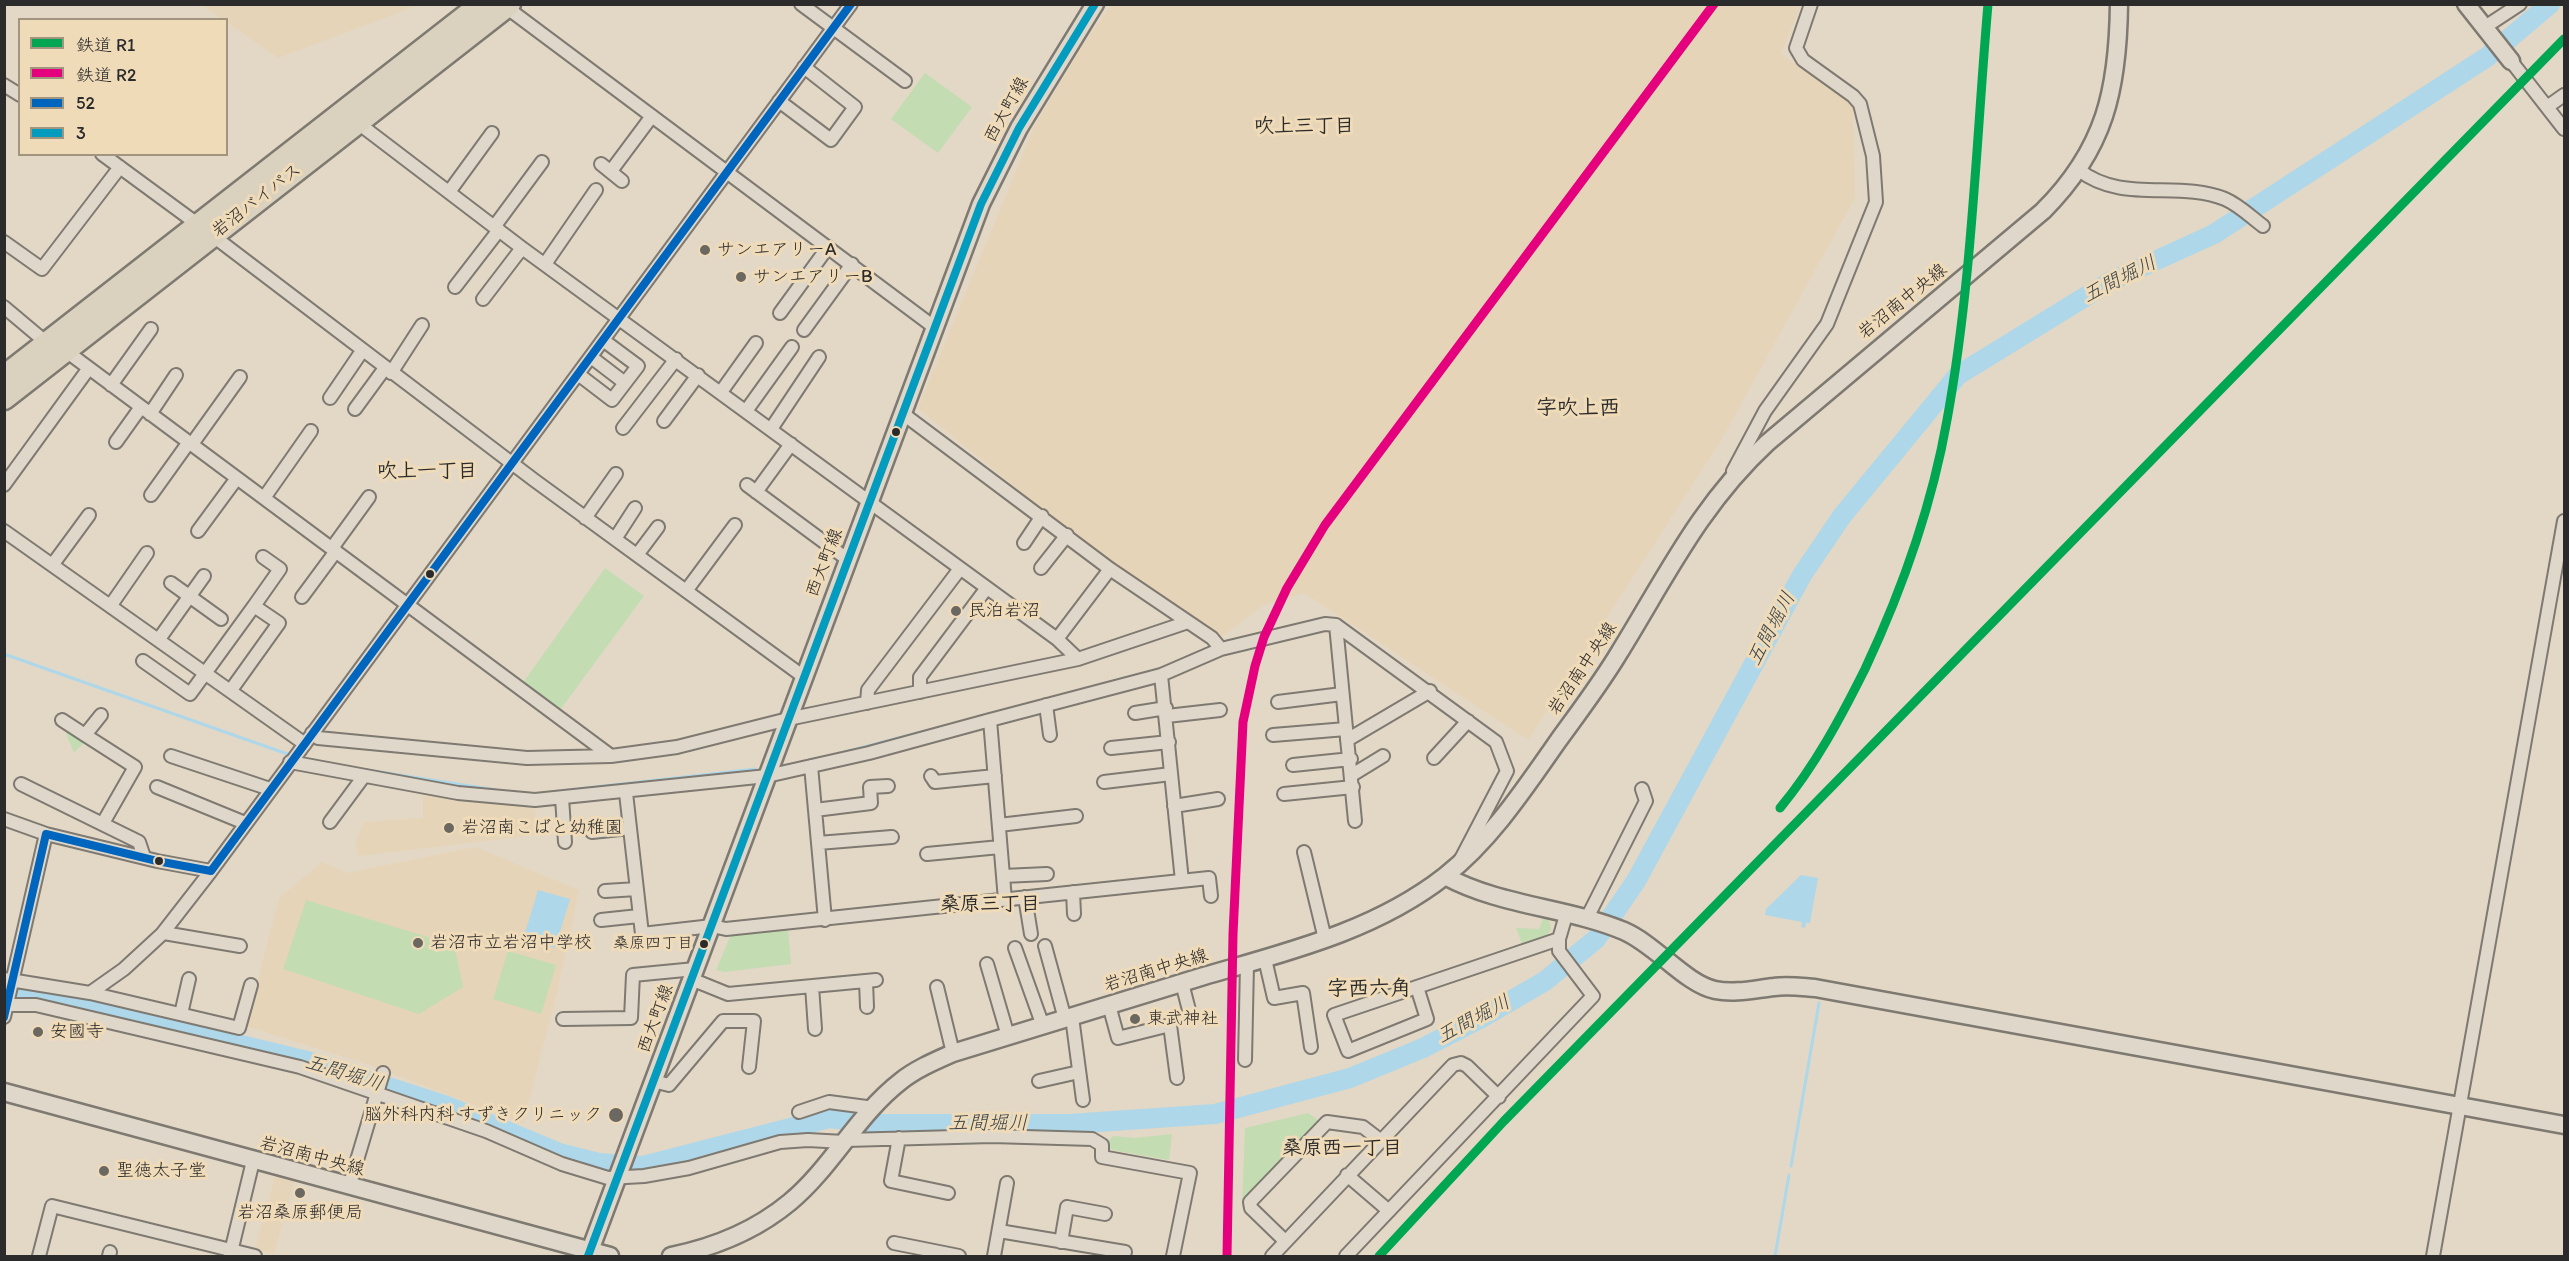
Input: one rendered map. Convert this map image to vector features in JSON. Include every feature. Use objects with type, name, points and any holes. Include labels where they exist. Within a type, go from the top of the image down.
[{"type":"highway","name":"岩沼バイパス","points":[[4,398],[57,347],[206,231],[482,4]]},
{"type":"highway","name":"岩沼バイパス","points":[[206,231],[358,123],[507,6]]},
{"type":"highway","name":"岩沼バイパス","points":[[4,377],[57,347]]},
{"type":"street","points":[[801,4],[905,81]]},
{"type":"street","points":[[90,993],[124,969],[164,933],[851,4]]},
{"type":"street","name":"西大町線","points":[[617,1177],[981,204],[1014,137],[1046,80],[1095,4]]},
{"type":"street","points":[[1727,483],[1765,411],[1827,324],[1876,202],[1873,156],[1860,104],[1853,96],[1803,60],[1796,48],[1811,4]]},
{"type":"street","name":"岩沼南中央線","points":[[846,1140],[901,1080],[953,1053],[1247,965],[1369,923],[1408,902],[1460,863],[1486,837],[1558,742],[1618,655],[1703,513],[1727,483],[1767,443],[2043,211],[2079,170],[2095,143],[2111,97],[2116,74],[2119,4]]},
{"type":"street","points":[[2466,4],[2565,129]]},
{"type":"street","points":[[2485,27],[2520,4]]},
{"type":"street","points":[[507,6],[934,327]]},
{"type":"street","points":[[779,101],[831,140],[855,107],[804,67]]},
{"type":"street","points":[[4,85],[18,94]]},
{"type":"street","points":[[2547,107],[2565,95]]},
{"type":"street","points":[[622,181],[606,168],[652,116]]},
{"type":"street","points":[[358,123],[522,248],[620,317],[959,570],[1057,639],[1078,658]]},
{"type":"street","points":[[448,192],[492,133]]},
{"type":"street","points":[[105,156],[585,518],[804,677]]},
{"type":"street","points":[[455,287],[542,162]]},
{"type":"street","points":[[4,242],[42,269],[120,167]]},
{"type":"street","points":[[2079,170],[2095,182],[2137,190],[2194,191],[2226,200],[2263,226]]},
{"type":"street","points":[[545,264],[596,190]]},
{"type":"street","points":[[780,313],[828,246]]},
{"type":"street","points":[[483,299],[522,248]]},
{"type":"street","points":[[804,330],[852,264]]},
{"type":"street","points":[[4,307],[611,756]]},
{"type":"street","points":[[355,409],[388,371],[422,325]]},
{"type":"street","points":[[111,385],[151,329]]},
{"type":"street","points":[[578,374],[612,400],[638,366],[603,340]]},
{"type":"street","points":[[721,392],[756,344]]},
{"type":"street","points":[[746,411],[792,347]]},
{"type":"street","points":[[330,398],[362,351]]},
{"type":"street","points":[[591,357],[625,382]]},
{"type":"street","points":[[771,429],[819,357]]},
{"type":"street","points":[[623,428],[676,359]]},
{"type":"street","points":[[4,485],[89,368]]},
{"type":"street","points":[[116,442],[176,375]]},
{"type":"street","points":[[664,421],[698,375]]},
{"type":"street","points":[[151,495],[240,377]]},
{"type":"street","points":[[902,413],[1110,569],[1212,638],[1221,649]]},
{"type":"street","points":[[264,498],[311,431]]},
{"type":"street","points":[[791,444],[752,488],[847,559]]},
{"type":"street","points":[[585,518],[616,474]]},
{"type":"street","points":[[198,531],[237,478]]},
{"type":"street","points":[[302,597],[369,497]]},
{"type":"street","points":[[615,539],[635,508]]},
{"type":"street","points":[[52,564],[89,515]]},
{"type":"street","points":[[1024,543],[1042,516]]},
{"type":"street","points":[[2433,1257],[2565,521]]},
{"type":"street","points":[[684,589],[735,525]]},
{"type":"street","points":[[637,555],[658,527]]},
{"type":"street","points":[[4,531],[231,690],[296,755],[364,776],[458,793],[535,800],[626,793],[767,776],[1161,675],[1221,649],[1325,624],[1335,625],[1430,691],[1496,742],[1507,771],[1460,863]]},
{"type":"street","points":[[1041,568],[1067,535]]},
{"type":"street","points":[[111,604],[147,552]]},
{"type":"street","points":[[684,589],[706,555]]},
{"type":"street","points":[[143,661],[190,694],[280,569],[263,557]]},
{"type":"street","points":[[1057,639],[1110,569]]},
{"type":"street","points":[[867,703],[868,690],[959,570]]},
{"type":"street","points":[[159,639],[204,576]]},
{"type":"street","points":[[171,584],[221,618]]},
{"type":"street","points":[[920,692],[920,677],[986,589]]},
{"type":"street","points":[[231,690],[279,623],[254,606]]},
{"type":"street","points":[[312,734],[318,738],[517,757],[611,756],[677,747],[788,719],[1078,658],[1188,622]]},
{"type":"street","points":[[1335,625],[1346,735],[1351,759],[1355,821]]},
{"type":"street","points":[[1161,675],[1167,712],[1182,881]]},
{"type":"street","points":[[1273,735],[1346,735],[1430,691]]},
{"type":"street","points":[[1278,702],[1342,694]]},
{"type":"street","points":[[1047,705],[1050,735]]},
{"type":"street","points":[[1135,713],[1220,710]]},
{"type":"street","points":[[85,735],[101,715]]},
{"type":"street","points":[[62,720],[135,767],[103,823]]},
{"type":"street","points":[[990,720],[1005,900]]},
{"type":"street","points":[[1434,758],[1468,721]]},
{"type":"street","points":[[1111,748],[1169,742]]},
{"type":"street","points":[[171,756],[270,789]]},
{"type":"street","points":[[1284,794],[1352,781],[1383,756]]},
{"type":"street","points":[[1293,765],[1351,759]]},
{"type":"street","points":[[811,766],[825,920]]},
{"type":"street","points":[[1104,782],[1171,774]]},
{"type":"street","points":[[330,822],[364,776]]},
{"type":"street","points":[[931,776],[935,782],[995,776]]},
{"type":"street","points":[[21,784],[139,842],[144,857]]},
{"type":"street","points":[[815,810],[871,803],[870,787],[888,786]]},
{"type":"street","points":[[158,787],[245,823]]},
{"type":"street","points":[[1589,921],[1646,801],[1642,789]]},
{"type":"street","points":[[626,793],[642,934],[712,926],[726,929],[825,920],[1209,878],[1211,896]]},
{"type":"street","points":[[561,798],[564,842]]},
{"type":"street","points":[[1174,806],[1218,799]]},
{"type":"street","points":[[999,825],[1076,816]]},
{"type":"street","points":[[4,819],[46,834],[211,871]]},
{"type":"street","points":[[592,832],[630,828]]},
{"type":"street","points":[[46,834],[6,1008],[36,1005],[223,1047],[300,1067],[486,1131],[572,1167],[617,1177],[688,1168],[780,1142],[992,1136],[1092,1139],[1101,1146],[1102,1157],[1190,1173],[1173,1257]]},
{"type":"street","points":[[818,843],[892,837]]},
{"type":"street","points":[[927,854],[1000,847]]},
{"type":"street","points":[[1304,852],[1325,939]]},
{"type":"street","points":[[1003,876],[1047,874]]},
{"type":"street","points":[[1445,876],[1469,889],[1623,931],[1648,944],[1682,972],[1712,989],[1730,992],[1794,986],[1815,988],[2565,1125]]},
{"type":"street","points":[[605,891],[637,889]]},
{"type":"street","points":[[1073,892],[1074,914]]},
{"type":"street","points":[[1026,897],[1031,934]]},
{"type":"street","points":[[1346,1257],[1593,996],[1559,945],[1566,915]]},
{"type":"street","points":[[601,920],[639,916]]},
{"type":"street","points":[[164,933],[240,946]]},
{"type":"street","points":[[1418,987],[1427,1019],[1348,1051],[1334,1015],[1418,987],[1559,945]]},
{"type":"street","points":[[1045,946],[1068,1018],[1083,1100]]},
{"type":"street","points":[[1015,948],[1043,1026]]},
{"type":"street","points":[[1265,959],[1274,998],[1303,993],[1311,1047]]},
{"type":"street","points":[[987,964],[1008,1036]]},
{"type":"street","points":[[1245,1059],[1247,965]]},
{"type":"street","points":[[563,1019],[631,1018],[633,975],[693,974],[728,994],[871,981],[867,1007]]},
{"type":"street","points":[[181,1014],[189,979]]},
{"type":"street","points":[[11,980],[90,993],[239,1028],[251,985]]},
{"type":"street","points":[[1182,983],[1190,1014]]},
{"type":"street","points":[[812,986],[814,1029]]},
{"type":"street","points":[[936,987],[953,1053]]},
{"type":"street","points":[[1109,1005],[1118,1038],[1170,1025],[1177,1078]]},
{"type":"street","points":[[653,1081],[669,1085],[723,1021],[754,1021],[749,1067]]},
{"type":"street","points":[[1272,1257],[1453,1065],[1461,1063],[1467,1066],[1499,1097]]},
{"type":"street","points":[[1039,1081],[1079,1072]]},
{"type":"street","points":[[349,1187],[382,1073]]},
{"type":"street","name":"岩沼南中央線","points":[[4,1092],[589,1255],[610,1257]]},
{"type":"street","points":[[799,1112],[829,1102],[872,1110]]},
{"type":"street","points":[[1285,1241],[1251,1208],[1250,1202],[1327,1122],[1363,1128],[1380,1140]]},
{"type":"street","points":[[899,1138],[891,1181],[948,1193]]},
{"type":"street","points":[[671,1257],[714,1246],[751,1230],[791,1201],[846,1140]]},
{"type":"street","points":[[231,1254],[253,1161]]},
{"type":"street","points":[[1347,1175],[1389,1211]]},
{"type":"street","points":[[589,1255],[617,1177]]},
{"type":"street","points":[[994,1257],[1007,1183]]},
{"type":"street","points":[[39,1257],[52,1206],[231,1254],[255,1257]]},
{"type":"street","points":[[1062,1242],[1067,1207],[1106,1214]]},
{"type":"street","points":[[999,1231],[1125,1252]]},
{"type":"street","points":[[894,1243],[959,1257]]},
{"type":"shaded area","points":[[202,4],[419,5],[278,58],[228,23],[228,18],[221,18]]},
{"type":"shaded area","points":[[1111,5],[1801,5],[1781,54],[1853,105],[1855,198],[1720,442],[1528,740],[1304,593],[1263,605],[1219,639],[1076,537],[918,408],[1034,127],[1081,48]]},
{"type":"shaded area","name":"岩沼南こばと幼稚園","points":[[423,790],[522,802],[535,810],[536,835],[358,856],[355,844],[364,822],[423,818]]},
{"type":"shaded area","name":"岩沼市立岩沼中学校","points":[[475,847],[579,890],[558,988],[523,1124],[370,1065],[246,1026],[279,898],[322,862],[347,873]]},
{"type":"shaded area","points":[[276,1173],[295,1178],[274,1254],[255,1249]]},
{"type":"green space","points":[[925,73],[972,107],[938,153],[891,119]]},
{"type":"green space","points":[[605,568],[644,596],[560,710],[522,684]]},
{"type":"green space","points":[[63,726],[86,740],[74,753]]},
{"type":"green space","points":[[306,900],[454,945],[463,987],[419,1014],[283,969]]},
{"type":"green space","points":[[1544,917],[1548,918],[1551,929],[1546,936],[1522,944],[1516,928],[1539,929]]},
{"type":"green space","points":[[788,929],[791,964],[724,972],[716,970],[731,935]]},
{"type":"green space","points":[[508,951],[556,965],[541,1014],[493,999]]},
{"type":"green space","points":[[1308,1113],[1322,1123],[1242,1207],[1245,1128]]},
{"type":"green space","points":[[1172,1134],[1169,1160],[1112,1150],[1106,1143],[1113,1136],[1135,1138]]},
{"type":"water","points":[[1801,875],[1818,878],[1810,923],[1806,923],[1805,928],[1801,927],[1802,922],[1765,915],[1766,909]]},
{"type":"water","points":[[538,890],[570,899],[555,948],[523,939]]},
{"type":"waterway","name":"五間堀川","points":[[4,993],[35,995],[307,1061],[447,1106],[559,1153],[599,1163],[643,1166],[829,1118],[880,1124],[1069,1124],[1215,1114],[1350,1078],[1423,1048],[1483,1017],[1545,981],[1596,939],[1636,881],[1802,575],[1842,516],[1958,375],[2111,281],[2214,234],[2487,57],[2550,4]]},
{"type":"waterway","points":[[4,654],[293,756]]},
{"type":"waterway","points":[[837,754],[941,727]]},
{"type":"waterway","points":[[785,766],[793,764]]},
{"type":"waterway","points":[[551,792],[755,769]]},
{"type":"waterway","points":[[367,770],[503,791]]},
{"type":"waterway","points":[[1791,1166],[1819,1003]]},
{"type":"waterway","points":[[1775,1256],[1789,1175]]},
{"type":"railway","points":[[1227,1256],[1233,934],[1243,722],[1264,637],[1287,588],[1325,525],[1714,4]]},
{"type":"rail line","name":"R2","points":[[1227,1256],[1233,934],[1243,722],[1264,637],[1287,588],[1325,525],[1714,4]]},
{"type":"rail line","name":"R1","points":[[1780,808],[1816,758],[1865,669],[1903,578],[1933,484],[1947,420],[1968,265],[1988,4]]},
{"type":"rail line","name":"R1","points":[[1379,1256],[1504,1121],[2564,39]]},
{"type":"transit line","name":"52","points":[[4,1017],[46,834],[157,861],[211,871],[851,4]]},
{"type":"transit line","name":"3","points":[[588,1256],[981,204],[1019,128],[1095,4]]},
{"type":"place","name":"サンエアリーA","points":[[705,250]]},
{"type":"place","name":"サンエアリーB","points":[[741,277]]},
{"type":"place","name":"民泊岩沼","points":[[956,611]]},
{"type":"place","name":"岩沼南こばと幼稚園","points":[[449,828]]},
{"type":"place","name":"岩沼市立岩沼中学校","points":[[418,943]]},
{"type":"place","name":"桑原四丁目","points":[[704,944]]},
{"type":"place","name":"東武神社","points":[[1135,1019]]},
{"type":"place","name":"安國寺","points":[[38,1032]]},
{"type":"place","name":"脳外科内科 すずきクリニック","points":[[616,1115]]},
{"type":"place","name":"聖徳太子堂","points":[[104,1171]]},
{"type":"place","name":"岩沼桑原郵便局","points":[[300,1193]]},
{"type":"district","name":"吹上三丁目","points":[[1304,127]]},
{"type":"district","name":"字吹上西","points":[[1578,409]]},
{"type":"district","name":"吹上一丁目","points":[[427,472]]},
{"type":"district","name":"桑原三丁目","points":[[990,905]]},
{"type":"district","name":"字西六角","points":[[1369,990]]},
{"type":"district","name":"桑原西一丁目","points":[[1342,1149]]}]
